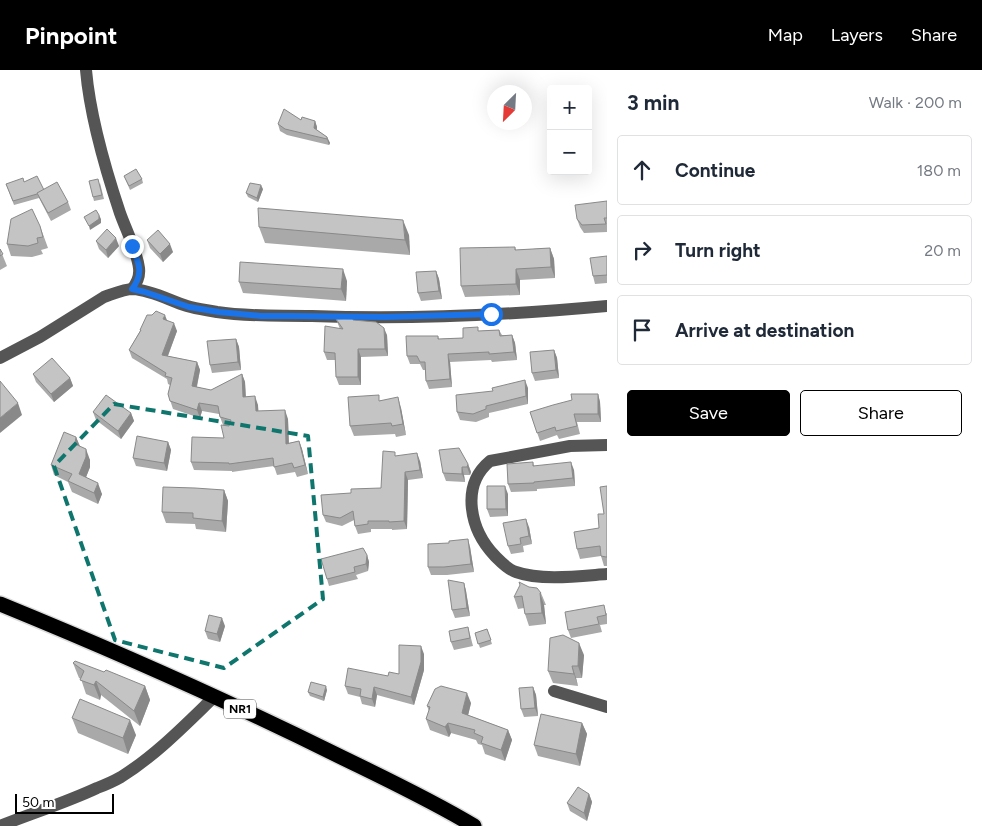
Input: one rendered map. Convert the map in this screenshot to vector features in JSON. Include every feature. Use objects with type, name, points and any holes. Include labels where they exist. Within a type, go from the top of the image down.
[{"type":"highway","name":"NR1","points":[[0,604],[57,627],[287,730],[401,786],[474,826]]},
{"type":"street","points":[[86,70],[92,111],[104,160],[140,269],[137,282],[132,289]]},
{"type":"street","points":[[0,358],[40,337],[104,298],[132,289],[189,307],[261,316],[356,318],[440,316],[521,313],[607,306]]},
{"type":"street","points":[[607,444],[570,446],[490,461],[483,467],[476,478],[473,489],[472,512],[482,540],[504,565],[515,572],[546,576],[607,574]]},
{"type":"street","points":[[554,691],[607,707]]},
{"type":"street","points":[[0,826],[52,807],[120,778],[185,726],[214,697]]},
{"type":"highlighted area","points":[[114,404],[308,436],[323,599],[224,668],[115,640],[54,466]]},
{"type":"building","points":[[284,109],[301,120],[302,117],[315,121],[314,128],[327,137],[327,139],[285,129],[278,124]]},
{"type":"building","points":[[136,169],[142,179],[129,186],[124,176]]},
{"type":"building","points":[[37,176],[44,190],[13,201],[6,184],[23,178],[24,182]]},
{"type":"building","points":[[98,179],[102,195],[93,197],[89,181]]},
{"type":"building","points":[[57,182],[68,202],[48,213],[37,193]]},
{"type":"building","points":[[250,183],[261,185],[257,198],[246,193]]},
{"type":"building","points":[[607,201],[607,218],[604,218],[606,224],[582,225],[577,219],[575,205]]},
{"type":"building","points":[[258,208],[403,220],[405,240],[259,227]]},
{"type":"building","points":[[32,209],[43,237],[37,238],[38,243],[28,246],[7,244],[11,219]]},
{"type":"building","points":[[96,210],[99,219],[89,226],[84,217]]},
{"type":"building","points":[[107,229],[116,238],[106,250],[96,241]]},
{"type":"building","points":[[158,230],[170,244],[160,254],[147,240]]},
{"type":"building","points":[[515,247],[515,250],[550,248],[551,267],[516,269],[516,284],[461,286],[460,248]]},
{"type":"building","points":[[607,256],[607,275],[593,276],[590,258]]},
{"type":"building","points":[[240,262],[343,269],[341,289],[239,282]]},
{"type":"building","points":[[436,271],[439,291],[418,293],[416,272]]},
{"type":"building","points":[[156,311],[165,315],[163,319],[174,323],[162,355],[197,362],[192,386],[211,390],[242,374],[243,397],[255,396],[256,411],[285,410],[286,444],[299,441],[305,465],[294,468],[292,463],[274,467],[273,458],[229,464],[191,462],[192,437],[224,438],[221,425],[229,426],[231,420],[220,417],[218,406],[199,403],[197,410],[170,401],[168,394],[172,378],[165,376],[166,373],[129,350],[141,330],[147,315],[152,315]]},
{"type":"building","points":[[353,318],[353,320],[376,322],[384,328],[385,349],[358,349],[358,377],[336,377],[335,353],[324,352],[325,326],[343,329],[336,319]]},
{"type":"building","points":[[478,327],[478,331],[499,330],[500,336],[512,335],[514,352],[448,354],[450,379],[426,381],[425,362],[420,362],[417,356],[407,356],[406,336],[438,336],[438,339],[463,338],[463,328]]},
{"type":"building","points":[[236,339],[238,362],[210,365],[207,341]]},
{"type":"building","points":[[554,350],[556,370],[532,373],[530,352]]},
{"type":"building","points":[[52,358],[70,378],[51,394],[33,374]]},
{"type":"building","points":[[525,380],[526,396],[486,406],[486,409],[473,414],[457,412],[456,395],[493,391],[492,388]]},
{"type":"building","points":[[0,381],[18,403],[0,418]]},
{"type":"building","points":[[571,394],[598,394],[598,414],[574,414],[577,426],[556,431],[555,427],[537,433],[530,412],[572,400]]},
{"type":"building","points":[[106,395],[131,413],[118,431],[93,412]]},
{"type":"building","points":[[379,395],[379,401],[398,397],[403,424],[392,426],[391,423],[350,426],[348,397]]},
{"type":"building","points":[[64,432],[76,437],[75,444],[86,449],[86,457],[79,474],[98,483],[94,493],[68,481],[72,474],[51,465]]},
{"type":"building","points":[[137,436],[168,442],[164,463],[133,458]]},
{"type":"building","points":[[459,448],[468,464],[467,467],[462,467],[462,474],[443,473],[439,450]]},
{"type":"building","points":[[383,451],[395,452],[395,456],[417,453],[420,470],[405,472],[404,521],[368,521],[368,524],[355,526],[353,511],[340,518],[323,515],[321,495],[351,493],[351,489],[381,488]]},
{"type":"building","points":[[533,462],[533,466],[571,462],[573,478],[508,484],[507,464]]},
{"type":"building","points":[[487,486],[505,486],[506,509],[487,509]]},
{"type":"building","points":[[607,486],[606,557],[601,556],[600,546],[577,549],[574,532],[599,528],[598,514],[604,514],[600,487]]},
{"type":"building","points":[[163,487],[224,490],[222,521],[193,518],[193,513],[162,512]]},
{"type":"building","points":[[526,519],[529,536],[520,538],[521,544],[508,546],[503,523]]},
{"type":"building","points":[[468,539],[471,564],[428,567],[428,544],[449,543],[449,541]]},
{"type":"building","points":[[363,548],[367,555],[366,564],[354,567],[355,572],[327,579],[321,559]]},
{"type":"building","points":[[448,580],[464,583],[467,608],[452,610]]},
{"type":"building","points":[[519,582],[529,587],[537,588],[541,593],[542,613],[525,614],[522,596],[514,597],[520,585]]},
{"type":"building","points":[[604,605],[606,615],[597,617],[599,624],[568,630],[565,612]]},
{"type":"building","points":[[209,615],[222,618],[217,634],[205,631]]},
{"type":"building","points":[[468,627],[470,638],[451,642],[449,631]]},
{"type":"building","points":[[487,629],[491,640],[478,644],[475,633]]},
{"type":"building","points":[[563,635],[579,643],[578,666],[572,666],[574,674],[548,671],[550,638]]},
{"type":"building","points":[[399,645],[421,646],[421,662],[411,697],[374,687],[372,699],[360,696],[361,689],[345,686],[348,668],[388,676],[389,672],[399,674]]},
{"type":"building","points":[[75,661],[104,672],[106,670],[145,686],[134,711],[96,681],[94,685],[80,680],[84,671],[73,663]]},
{"type":"building","points":[[311,682],[326,686],[323,697],[308,692]]},
{"type":"building","points":[[441,686],[467,693],[462,713],[508,730],[501,750],[481,743],[483,737],[474,733],[475,730],[448,723],[445,727],[426,719],[430,707],[427,706],[435,689]]},
{"type":"building","points":[[533,687],[535,708],[521,709],[519,688]]},
{"type":"building","points":[[80,699],[130,720],[123,738],[72,718]]},
{"type":"building","points":[[541,714],[582,723],[576,754],[534,745]]},
{"type":"building","points":[[578,787],[589,794],[584,813],[567,803]]},
{"type":"route","points":[[132,246],[140,269],[137,282],[132,289],[204,310],[261,316],[347,318],[491,314]]}]
